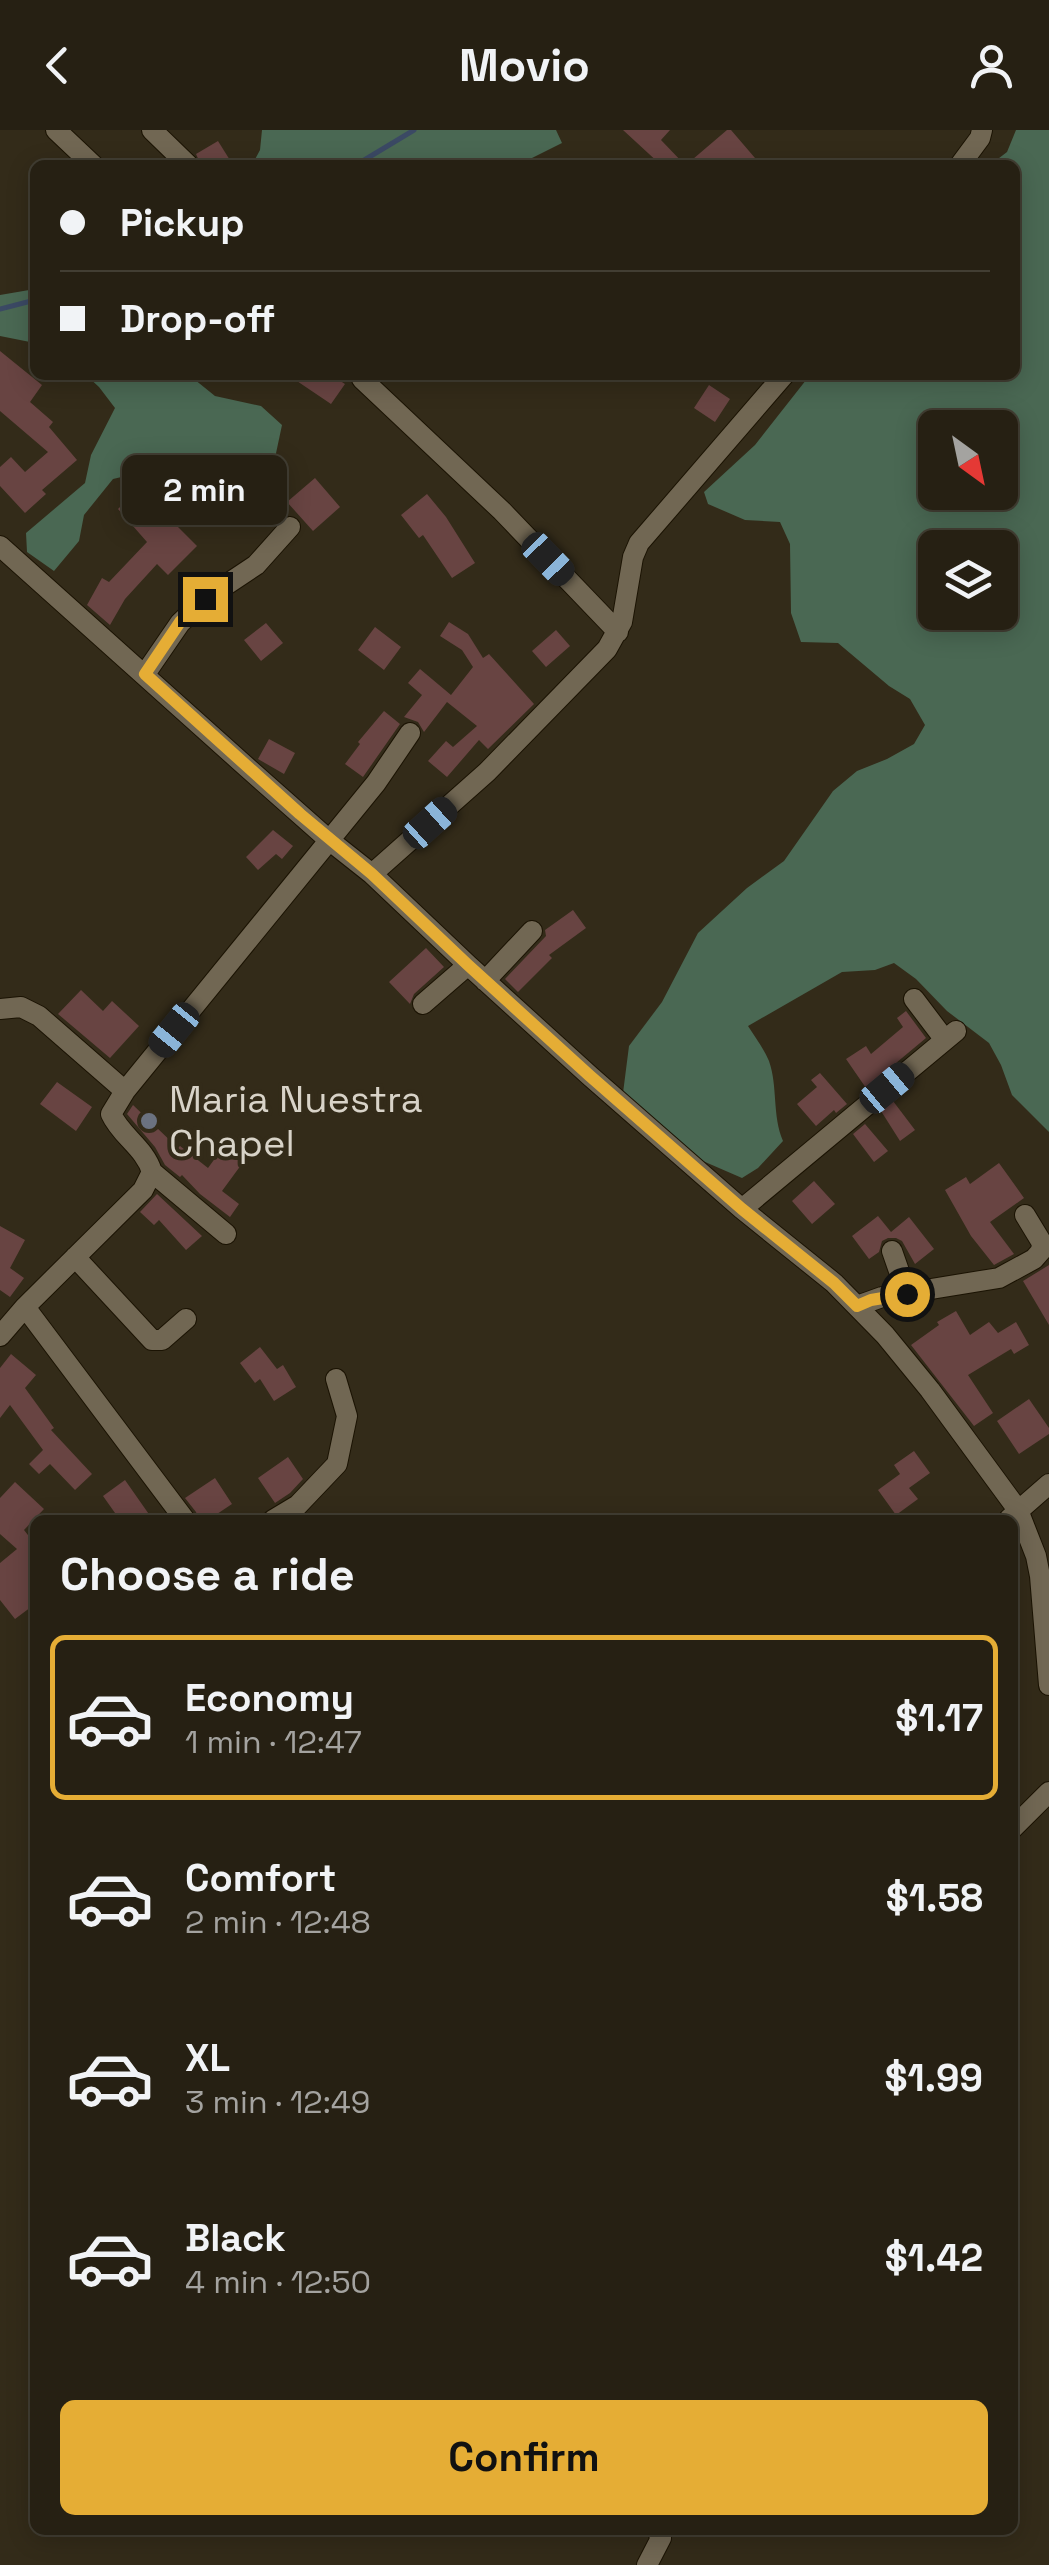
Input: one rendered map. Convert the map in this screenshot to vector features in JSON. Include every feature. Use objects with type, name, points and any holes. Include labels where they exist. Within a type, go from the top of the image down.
[{"type":"street","points":[[56,130],[87,160]]},
{"type":"street","points":[[152,130],[183,160]]},
{"type":"street","points":[[964,160],[982,130]]},
{"type":"street","points":[[362,380],[502,511],[618,632]]},
{"type":"street","points":[[372,874],[487,772],[607,649],[622,622],[638,542],[780,380]]},
{"type":"street","points":[[145,674],[180,622],[205,599],[256,565],[290,527]]},
{"type":"street","points":[[4,558],[145,674],[742,1209],[834,1283],[885,1335],[930,1390],[1013,1515],[1049,1484]]},
{"type":"street","points":[[226,1234],[152,1172],[149,1162],[116,1126],[111,1114],[125,1090],[376,783],[410,733]]},
{"type":"street","points":[[484,980],[532,931]]},
{"type":"street","points":[[423,1004],[468,965]]},
{"type":"street","points":[[742,1209],[950,1035],[914,999]]},
{"type":"street","points":[[0,1009],[20,1008],[39,1016],[125,1090]]},
{"type":"street","points":[[0,1336],[143,1190],[152,1172]]},
{"type":"street","points":[[857,1306],[871,1300],[999,1278],[1041,1251],[1042,1242],[1025,1215]]},
{"type":"street","points":[[892,1251],[907,1294]]},
{"type":"street","points":[[75,1258],[152,1340],[162,1340],[186,1319]]},
{"type":"street","points":[[25,1308],[181,1515]]},
{"type":"street","points":[[281,1515],[298,1505],[337,1464],[348,1416],[336,1379]]},
{"type":"street","points":[[1018,1524],[1036,1556],[1040,1576],[1049,1684]]},
{"type":"street","points":[[1018,1823],[1049,1792]]},
{"type":"street","points":[[647,2565],[660,2535]]},
{"type":"green space","points":[[262,130],[556,130],[562,143],[528,160],[255,160]]},
{"type":"green space","points":[[1016,130],[1049,130],[1049,1132],[1012,1095],[989,1043],[894,963],[875,970],[842,972],[748,1026],[769,1061],[783,1141],[758,1168],[742,1178],[689,1155],[623,1093],[629,1046],[662,1002],[698,933],[747,888],[784,861],[833,791],[857,771],[914,744],[925,725],[910,699],[838,643],[801,642],[791,613],[790,544],[780,522],[745,520],[708,504],[704,492],[755,445],[806,380],[1020,380],[1020,160],[997,160],[1007,152]]},
{"type":"green space","points":[[30,290],[30,342],[0,336],[0,295]]},
{"type":"green space","points":[[91,380],[195,380],[215,396],[261,406],[282,425],[275,458],[247,493],[229,506],[147,471],[113,479],[84,515],[79,541],[54,571],[27,552],[26,533],[85,483],[91,455],[115,408]]},
{"type":"building","points":[[623,130],[670,130],[661,140],[680,160],[656,160]]},
{"type":"building","points":[[731,130],[757,160],[692,160]]},
{"type":"building","points":[[218,141],[230,160],[199,160],[196,154]]},
{"type":"building","points":[[0,351],[30,375],[30,380],[42,385],[30,402],[53,422],[49,427],[77,460],[42,490],[46,494],[25,513],[0,486],[0,467],[11,457],[25,472],[48,452],[0,411]]},
{"type":"building","points":[[295,380],[339,380],[345,384],[331,404]]},
{"type":"building","points":[[709,385],[730,399],[715,422],[694,408]]},
{"type":"building","points":[[315,478],[340,507],[313,531],[287,502]]},
{"type":"building","points":[[143,484],[158,499],[154,503],[197,546],[168,575],[157,564],[125,599],[110,625],[87,605],[102,578],[109,582],[147,542],[118,509]]},
{"type":"building","points":[[427,494],[475,563],[452,578],[423,535],[419,538],[401,515]]},
{"type":"building","points":[[449,622],[468,634],[483,658],[489,654],[534,704],[488,749],[479,740],[447,777],[428,761],[446,741],[453,747],[477,726],[447,702],[424,732],[418,722],[404,717],[422,695],[408,683],[420,669],[451,695],[473,667],[462,650],[440,636]]},
{"type":"building","points":[[266,623],[283,643],[261,661],[244,640]]},
{"type":"building","points":[[375,627],[401,647],[384,670],[358,650]]},
{"type":"building","points":[[556,630],[570,646],[546,667],[532,651]]},
{"type":"building","points":[[384,711],[400,724],[363,777],[345,764]]},
{"type":"building","points":[[269,739],[295,753],[284,774],[258,759]]},
{"type":"building","points":[[273,830],[293,846],[282,859],[276,854],[258,870],[246,857]]},
{"type":"building","points":[[573,910],[586,928],[549,955],[552,958],[518,992],[505,979],[546,936],[545,930]]},
{"type":"building","points":[[426,948],[444,967],[414,994],[410,1004],[389,982]]},
{"type":"building","points":[[81,990],[103,1011],[112,1001],[139,1026],[110,1058],[58,1014]]},
{"type":"building","points":[[906,1011],[926,1038],[866,1088],[846,1059],[866,1046],[871,1054],[903,1027],[897,1018]]},
{"type":"building","points":[[820,1073],[847,1104],[816,1126],[797,1104],[817,1087],[811,1080]]},
{"type":"building","points":[[57,1082],[92,1107],[76,1131],[40,1104]]},
{"type":"building","points":[[893,1101],[915,1130],[900,1141],[881,1111]]},
{"type":"building","points":[[133,1105],[178,1148],[208,1168],[224,1146],[244,1161],[222,1191],[239,1204],[230,1217],[165,1165],[127,1114]]},
{"type":"building","points":[[865,1124],[888,1151],[874,1162],[853,1134]]},
{"type":"building","points":[[999,1163],[1024,1198],[990,1222],[1014,1254],[994,1265],[971,1236],[945,1190],[966,1177],[970,1184]]},
{"type":"building","points":[[814,1181],[835,1204],[812,1224],[792,1201]]},
{"type":"building","points":[[157,1194],[202,1236],[186,1250],[159,1220],[154,1225],[140,1212]]},
{"type":"building","points":[[878,1216],[891,1232],[909,1217],[934,1249],[915,1264],[902,1241],[888,1238],[869,1259],[852,1236]]},
{"type":"building","points":[[0,1226],[25,1240],[10,1268],[24,1278],[10,1297],[0,1290]]},
{"type":"building","points":[[1049,1265],[1049,1325],[1023,1281]]},
{"type":"building","points":[[956,1311],[970,1335],[989,1322],[998,1333],[1016,1322],[1029,1345],[1014,1354],[1011,1349],[968,1375],[993,1413],[974,1426],[911,1345]]},
{"type":"building","points":[[260,1347],[277,1369],[283,1365],[296,1387],[274,1401],[260,1379],[255,1383],[240,1363]]},
{"type":"building","points":[[11,1354],[36,1375],[25,1388],[54,1428],[51,1430],[92,1474],[75,1490],[50,1464],[39,1474],[29,1464],[43,1450],[10,1405],[0,1418],[0,1368]]},
{"type":"building","points":[[1029,1399],[1049,1434],[1019,1454],[997,1421]]},
{"type":"building","points":[[914,1451],[930,1473],[909,1488],[918,1499],[896,1515],[878,1490],[900,1474],[894,1465]]},
{"type":"building","points":[[288,1457],[303,1479],[275,1503],[258,1478]]},
{"type":"building","points":[[215,1478],[232,1504],[216,1515],[197,1515],[185,1498]]},
{"type":"building","points":[[125,1480],[150,1515],[116,1515],[103,1496]]},
{"type":"building","points":[[15,1482],[44,1509],[38,1515],[30,1515],[30,1524],[24,1530],[30,1538],[30,1608],[15,1619],[0,1600],[0,1563],[17,1549],[0,1534],[0,1498]]},
{"type":"waterway","points":[[364,160],[414,130]]},
{"type":"waterway","points":[[0,309],[30,301]]},
{"type":"place","name":"Maria Nuestra Chapel","points":[[149,1121]]},
{"type":"route","points":[[205,599],[180,622],[145,674],[372,874],[590,1076],[857,1306],[907,1294]]}]
